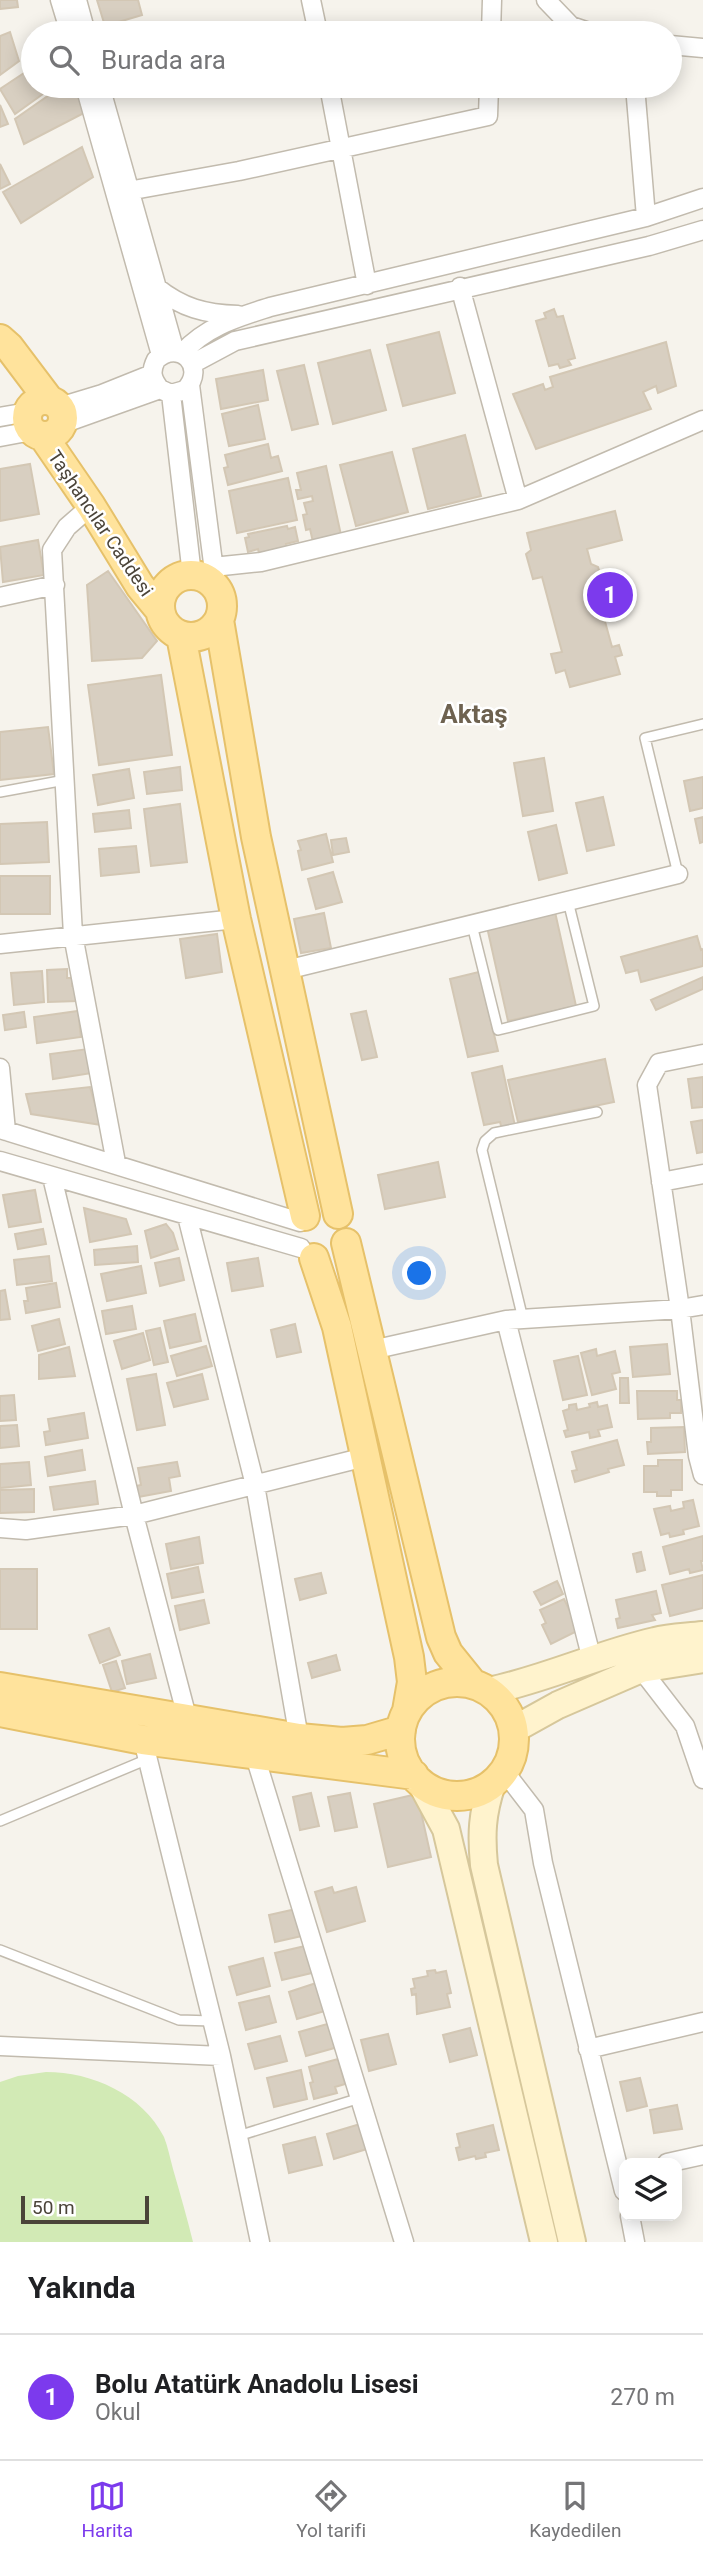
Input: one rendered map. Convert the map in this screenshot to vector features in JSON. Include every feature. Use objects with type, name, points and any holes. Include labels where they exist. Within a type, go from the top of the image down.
[{"type":"main road","points":[[0,339],[9,347],[45,419]]},
{"type":"main road","points":[[0,360],[45,419]]},
{"type":"main road","name":"Taşhancılar Caddesi","points":[[45,419],[124,561],[190,584]]},
{"type":"main road","name":"Taşhancılar Caddesi","points":[[45,419],[147,564],[190,584]]},
{"type":"main road","points":[[219,620],[207,633],[190,638],[181,636],[166,626],[190,584],[222,603],[219,620],[256,837],[338,1214],[347,1227],[346,1243],[441,1637],[448,1653],[481,1687],[502,1703],[511,1719],[512,1755],[485,1806],[481,1836],[484,1865],[572,2242]]},
{"type":"main road","points":[[181,636],[236,919],[305,1236],[337,1327],[409,1657],[412,1682],[401,1749],[408,1768],[418,1779],[446,1829],[544,2242]]},
{"type":"main road","points":[[305,1236],[316,1210],[324,1209],[338,1214]]},
{"type":"main road","points":[[305,1236],[329,1258],[336,1255],[346,1243]]},
{"type":"main road","points":[[0,1687],[188,1721],[342,1742],[367,1740],[404,1720],[420,1696],[437,1685],[454,1682],[481,1687],[527,1683],[656,1641],[703,1635]]},
{"type":"main road","points":[[513,1730],[558,1705],[641,1669],[703,1659]]},
{"type":"main road","points":[[0,1712],[145,1749],[256,1756],[418,1779],[438,1792],[458,1796],[475,1793],[498,1778]]},
{"type":"street","points":[[60,0],[66,21]]},
{"type":"street","points":[[77,0],[83,21]]},
{"type":"street","points":[[311,0],[315,21]]},
{"type":"street","points":[[491,21],[492,0]]},
{"type":"street","points":[[546,0],[566,21]]},
{"type":"street","points":[[682,47],[703,48]]},
{"type":"street","points":[[89,98],[178,356],[194,371],[190,385],[190,584]]},
{"type":"street","points":[[103,98],[178,356]]},
{"type":"street","points":[[331,98],[367,285]]},
{"type":"street","points":[[128,191],[239,171],[488,116],[489,98]]},
{"type":"street","points":[[636,98],[646,216]]},
{"type":"street","points":[[178,356],[196,338],[210,329],[270,307],[646,216],[703,198]]},
{"type":"street","points":[[190,584],[161,386],[153,367],[178,356],[236,341],[460,287],[649,246],[703,230]]},
{"type":"street","points":[[156,287],[188,308],[213,315],[245,315]]},
{"type":"street","points":[[460,287],[518,500]]},
{"type":"street","points":[[0,438],[45,419],[161,386],[185,390],[190,385]]},
{"type":"street","points":[[0,417],[45,419]]},
{"type":"street","points":[[190,584],[261,562],[518,500],[703,420]]},
{"type":"street","points":[[91,506],[67,527],[52,550],[74,935],[116,1163]]},
{"type":"street","points":[[0,597],[55,585]]},
{"type":"street","points":[[286,970],[678,874]]},
{"type":"street","points":[[0,944],[236,919]]},
{"type":"street","points":[[703,1054],[659,1063],[647,1085],[703,1475]]},
{"type":"street","points":[[0,1069],[3,1130],[116,1163],[305,1236]]},
{"type":"street","points":[[0,1161],[187,1216],[305,1236]]},
{"type":"street","points":[[661,1182],[703,1174]]},
{"type":"street","points":[[52,1177],[134,1515],[188,1721]]},
{"type":"street","points":[[187,1216],[255,1485],[299,1738]]},
{"type":"street","points":[[372,1350],[514,1319],[680,1309],[703,1305]]},
{"type":"street","points":[[514,1319],[592,1660]]},
{"type":"street","points":[[0,1528],[26,1530],[134,1515],[365,1457]]},
{"type":"street","points":[[641,1669],[685,1726],[700,1760],[703,1779]]},
{"type":"street","points":[[145,1749],[221,2056],[260,2242]]},
{"type":"street","points":[[256,1756],[404,2242]]},
{"type":"street","points":[[498,1778],[534,1810],[543,1863],[619,2164]]},
{"type":"street","points":[[588,2049],[703,2022]]},
{"type":"street","points":[[0,2046],[221,2056]]},
{"type":"street","points":[[682,2160],[703,2155]]},
{"type":"street","points":[[631,2221],[635,2242]]},
{"type":"lane","points":[[678,874],[645,738],[703,724]]},
{"type":"lane","points":[[0,792],[65,780]]},
{"type":"lane","points":[[472,925],[498,1030],[594,1006],[568,901]]},
{"type":"lane","points":[[514,1319],[483,1146],[494,1133],[597,1112]]},
{"type":"lane","points":[[0,1821],[145,1749]]},
{"type":"lane","points":[[0,1950],[179,2020],[212,2021]]},
{"type":"lane","points":[[238,2136],[360,2098]]},
{"type":"green space","points":[[46,2072],[98,2081],[114,2088],[143,2109],[164,2137],[193,2242],[0,2242],[0,2082]]},
{"type":"building","points":[[0,0],[17,0],[18,7],[0,9]]},
{"type":"building","points":[[97,0],[138,0],[142,15],[122,21],[103,21]]},
{"type":"building","points":[[10,32],[19,61],[0,75],[0,36]]},
{"type":"building","points":[[21,75],[21,98],[37,98],[15,114],[0,89]]},
{"type":"building","points":[[45,98],[80,98],[84,113],[24,144],[15,119]]},
{"type":"building","points":[[0,105],[8,124],[0,127]]},
{"type":"building","points":[[82,147],[93,177],[21,223],[3,192]]},
{"type":"building","points":[[0,164],[10,184],[0,189]]},
{"type":"building","points":[[554,309],[557,317],[563,316],[575,358],[568,360],[571,365],[560,368],[558,364],[549,366],[536,321],[546,318],[544,313]]},
{"type":"building","points":[[439,332],[455,393],[403,406],[387,345]]},
{"type":"building","points":[[666,342],[676,386],[658,393],[656,386],[643,392],[651,409],[536,449],[513,394],[543,384],[545,390],[553,387],[550,377]]},
{"type":"building","points":[[370,350],[386,410],[333,424],[318,363]]},
{"type":"building","points":[[304,365],[318,424],[292,430],[277,371]]},
{"type":"building","points":[[263,370],[268,400],[221,409],[216,379]]},
{"type":"building","points":[[258,405],[265,439],[229,446],[222,414]]},
{"type":"building","points":[[465,435],[481,496],[428,509],[413,449]]},
{"type":"building","points":[[268,444],[271,458],[278,456],[282,471],[228,485],[224,468],[228,467],[225,455]]},
{"type":"building","points":[[392,452],[408,512],[356,526],[340,465]]},
{"type":"building","points":[[30,464],[39,514],[0,521],[0,469]]},
{"type":"building","points":[[326,466],[341,535],[313,542],[310,529],[306,530],[303,515],[307,514],[304,503],[313,501],[312,496],[298,499],[296,490],[301,490],[297,473]]},
{"type":"building","points":[[288,478],[297,520],[237,533],[229,491]]},
{"type":"building","points":[[615,511],[622,540],[587,549],[591,564],[598,567],[603,583],[595,585],[612,647],[619,645],[622,655],[615,657],[620,674],[570,687],[565,670],[556,673],[551,654],[562,652],[542,577],[533,579],[526,554],[531,550],[527,533]]},
{"type":"building","points":[[287,526],[288,529],[295,527],[298,541],[286,544],[287,547],[259,553],[258,549],[248,552],[245,538],[249,537],[248,534]]},
{"type":"building","points":[[38,540],[44,575],[3,582],[0,547]]},
{"type":"building","points":[[108,571],[157,641],[142,658],[92,661],[87,585]]},
{"type":"building","points":[[161,675],[172,755],[99,765],[88,685]]},
{"type":"building","points":[[48,727],[54,774],[0,780],[0,732]]},
{"type":"building","points":[[544,758],[553,811],[523,816],[514,763]]},
{"type":"building","points":[[180,767],[182,790],[147,794],[144,772]]},
{"type":"building","points":[[129,769],[134,798],[98,805],[93,775]]},
{"type":"building","points":[[703,777],[703,808],[690,811],[684,781]]},
{"type":"building","points":[[603,797],[614,845],[587,851],[576,803]]},
{"type":"building","points":[[180,804],[187,862],[151,866],[144,809]]},
{"type":"building","points":[[129,810],[131,828],[95,832],[93,814]]},
{"type":"building","points":[[703,817],[703,842],[700,843],[695,819]]},
{"type":"building","points":[[47,822],[49,862],[0,864],[0,824]]},
{"type":"building","points":[[556,825],[567,873],[539,880],[528,832]]},
{"type":"building","points":[[326,834],[333,862],[302,870],[298,841]]},
{"type":"building","points":[[346,838],[349,852],[333,855],[331,840]]},
{"type":"building","points":[[136,846],[139,872],[101,876],[99,849]]},
{"type":"building","points":[[333,872],[342,902],[316,909],[308,879]]},
{"type":"building","points":[[0,876],[50,876],[50,914],[0,914]]},
{"type":"building","points":[[555,912],[576,1006],[508,1021],[487,927]]},
{"type":"building","points":[[324,913],[331,948],[301,953],[294,919]]},
{"type":"building","points":[[217,934],[222,972],[186,978],[180,939]]},
{"type":"building","points":[[697,936],[701,950],[703,949],[703,966],[641,982],[638,970],[626,973],[621,957]]},
{"type":"building","points":[[67,969],[67,978],[72,978],[72,986],[77,986],[78,1001],[48,1002],[47,970]]},
{"type":"building","points":[[42,971],[44,1002],[14,1005],[11,973]]},
{"type":"building","points":[[479,972],[498,1051],[468,1057],[450,979]]},
{"type":"building","points":[[703,977],[703,989],[656,1010],[651,1000]]},
{"type":"building","points":[[78,1011],[81,1037],[37,1043],[34,1017]]},
{"type":"building","points":[[366,1011],[377,1057],[362,1060],[351,1014]]},
{"type":"building","points":[[24,1012],[26,1027],[5,1030],[3,1015]]},
{"type":"building","points":[[88,1049],[92,1073],[53,1079],[50,1054]]},
{"type":"building","points":[[605,1059],[614,1102],[518,1122],[508,1080]]},
{"type":"building","points":[[502,1066],[515,1126],[502,1129],[500,1122],[484,1125],[472,1073]]},
{"type":"building","points":[[703,1077],[703,1107],[692,1108],[688,1079]]},
{"type":"building","points":[[90,1087],[101,1125],[31,1114],[26,1094]]},
{"type":"building","points":[[703,1120],[703,1152],[697,1153],[691,1122]]},
{"type":"building","points":[[438,1162],[445,1197],[385,1209],[378,1175]]},
{"type":"building","points":[[35,1190],[41,1222],[9,1227],[3,1195]]},
{"type":"building","points":[[84,1208],[126,1219],[131,1234],[90,1242]]},
{"type":"building","points":[[166,1224],[173,1233],[178,1249],[151,1258],[145,1231]]},
{"type":"building","points":[[43,1229],[46,1244],[18,1249],[15,1234]]},
{"type":"building","points":[[137,1246],[138,1262],[95,1265],[94,1250]]},
{"type":"building","points":[[49,1256],[52,1281],[17,1285],[14,1260]]},
{"type":"building","points":[[179,1258],[184,1280],[160,1286],[155,1263]]},
{"type":"building","points":[[258,1258],[263,1286],[232,1291],[227,1263]]},
{"type":"building","points":[[141,1266],[146,1293],[107,1301],[101,1274]]},
{"type":"building","points":[[56,1283],[60,1307],[26,1313],[26,1288]]},
{"type":"building","points":[[5,1290],[10,1319],[0,1320],[0,1291]]},
{"type":"building","points":[[132,1306],[136,1329],[106,1334],[102,1311]]},
{"type":"building","points":[[195,1314],[201,1341],[170,1348],[164,1321]]},
{"type":"building","points":[[59,1319],[65,1344],[38,1351],[32,1326]]},
{"type":"building","points":[[295,1324],[301,1352],[277,1357],[271,1330]]},
{"type":"building","points":[[160,1328],[168,1362],[154,1365],[146,1331]]},
{"type":"building","points":[[143,1333],[150,1360],[122,1369],[114,1341]]},
{"type":"building","points":[[667,1344],[670,1374],[633,1377],[630,1347]]},
{"type":"building","points":[[206,1346],[212,1366],[177,1376],[171,1356]]},
{"type":"building","points":[[69,1347],[75,1376],[39,1379],[39,1355]]},
{"type":"building","points":[[596,1349],[597,1356],[615,1351],[620,1372],[612,1374],[616,1389],[592,1395],[581,1353]]},
{"type":"building","points":[[578,1356],[587,1395],[563,1400],[554,1361]]},
{"type":"building","points":[[156,1374],[165,1425],[137,1430],[127,1379]]},
{"type":"building","points":[[202,1374],[208,1399],[174,1407],[167,1383]]},
{"type":"building","points":[[620,1378],[628,1378],[629,1403],[620,1403]]},
{"type":"building","points":[[637,1391],[677,1391],[677,1400],[681,1400],[681,1413],[670,1413],[670,1418],[638,1419]]},
{"type":"building","points":[[14,1395],[16,1420],[0,1421],[0,1396]]},
{"type":"building","points":[[597,1402],[598,1407],[607,1405],[612,1427],[598,1430],[600,1436],[590,1438],[589,1432],[566,1437],[564,1431],[568,1430],[563,1411],[569,1409],[569,1405],[576,1404],[577,1410]]},
{"type":"building","points":[[84,1413],[88,1438],[46,1445],[44,1432],[50,1431],[48,1419]]},
{"type":"building","points":[[17,1425],[19,1446],[0,1448],[0,1426]]},
{"type":"building","points":[[684,1427],[685,1452],[648,1454],[647,1442],[651,1442],[651,1428]]},
{"type":"building","points":[[617,1440],[624,1465],[575,1482],[572,1471],[577,1470],[572,1452]]},
{"type":"building","points":[[82,1450],[85,1470],[48,1476],[45,1457]]},
{"type":"building","points":[[658,1460],[682,1460],[682,1490],[671,1490],[671,1496],[644,1492],[644,1466],[658,1466]]},
{"type":"building","points":[[29,1462],[31,1485],[0,1488],[0,1464]]},
{"type":"building","points":[[177,1462],[180,1476],[169,1478],[171,1491],[138,1497],[136,1486],[141,1485],[138,1468]]},
{"type":"building","points":[[95,1481],[98,1504],[54,1510],[50,1487]]},
{"type":"building","points":[[34,1489],[34,1512],[0,1513],[0,1490]]},
{"type":"building","points":[[693,1500],[699,1526],[683,1530],[684,1534],[670,1537],[669,1533],[661,1535],[654,1509],[670,1506],[671,1511],[684,1508],[683,1502]]},
{"type":"building","points":[[703,1536],[703,1570],[690,1573],[689,1569],[670,1574],[663,1547]]},
{"type":"building","points":[[199,1537],[203,1563],[171,1569],[166,1544]]},
{"type":"building","points":[[641,1552],[645,1570],[637,1572],[633,1554]]},
{"type":"building","points":[[198,1567],[203,1592],[172,1598],[167,1574]]},
{"type":"building","points":[[0,1569],[37,1569],[37,1629],[0,1629]]},
{"type":"building","points":[[321,1573],[326,1593],[300,1600],[295,1579]]},
{"type":"building","points":[[703,1575],[703,1608],[670,1616],[662,1585]]},
{"type":"building","points":[[557,1581],[563,1594],[541,1605],[534,1592]]},
{"type":"building","points":[[656,1591],[661,1613],[652,1615],[655,1620],[618,1628],[616,1619],[620,1618],[616,1600]]},
{"type":"building","points":[[564,1599],[579,1630],[551,1644],[542,1625],[546,1623],[540,1610]]},
{"type":"building","points":[[204,1600],[209,1623],[180,1630],[175,1606]]},
{"type":"building","points":[[109,1628],[120,1655],[100,1663],[89,1635]]},
{"type":"building","points":[[150,1654],[156,1678],[127,1684],[122,1661]]},
{"type":"building","points":[[336,1655],[340,1670],[312,1678],[308,1663]]},
{"type":"building","points":[[116,1661],[125,1688],[112,1692],[103,1665]]},
{"type":"building","points":[[311,1793],[319,1826],[300,1830],[293,1797]]},
{"type":"building","points":[[350,1793],[357,1827],[335,1831],[328,1797]]},
{"type":"building","points":[[417,1794],[431,1857],[388,1867],[374,1804]]},
{"type":"building","points":[[332,1887],[334,1893],[356,1887],[365,1921],[327,1932],[315,1892]]},
{"type":"building","points":[[296,1909],[302,1936],[275,1942],[269,1915]]},
{"type":"building","points":[[305,1946],[312,1973],[282,1980],[275,1953]]},
{"type":"building","points":[[263,1958],[270,1986],[237,1995],[229,1967]]},
{"type":"building","points":[[435,1970],[436,1973],[446,1971],[451,1993],[447,1994],[450,2007],[417,2014],[416,1994],[412,1995],[411,1989],[415,1988],[413,1979],[428,1976],[427,1971]]},
{"type":"building","points":[[319,1982],[328,2010],[297,2019],[289,1992]]},
{"type":"building","points":[[269,1996],[276,2022],[246,2030],[239,2003]]},
{"type":"building","points":[[331,2023],[338,2047],[306,2056],[299,2032]]},
{"type":"building","points":[[470,2028],[477,2055],[450,2062],[443,2035]]},
{"type":"building","points":[[388,2034],[396,2064],[369,2071],[361,2040]]},
{"type":"building","points":[[280,2036],[287,2061],[255,2069],[248,2044]]},
{"type":"building","points":[[338,2059],[345,2084],[335,2087],[337,2093],[314,2099],[309,2067]]},
{"type":"building","points":[[301,2070],[307,2099],[274,2107],[267,2078]]},
{"type":"building","points":[[640,2078],[647,2106],[627,2111],[620,2082]]},
{"type":"building","points":[[677,2105],[682,2129],[654,2133],[650,2110]]},
{"type":"building","points":[[360,2124],[367,2149],[334,2159],[327,2134]]},
{"type":"building","points":[[493,2125],[499,2150],[485,2153],[486,2157],[476,2159],[475,2156],[459,2160],[457,2134]]},
{"type":"building","points":[[315,2137],[322,2165],[289,2173],[283,2145]]},
{"type":"place","name":"Bolu Atatürk Anadolu Lisesi","points":[[610,595]]},
{"type":"district","name":"Aktaş","points":[[474,714]]}]
